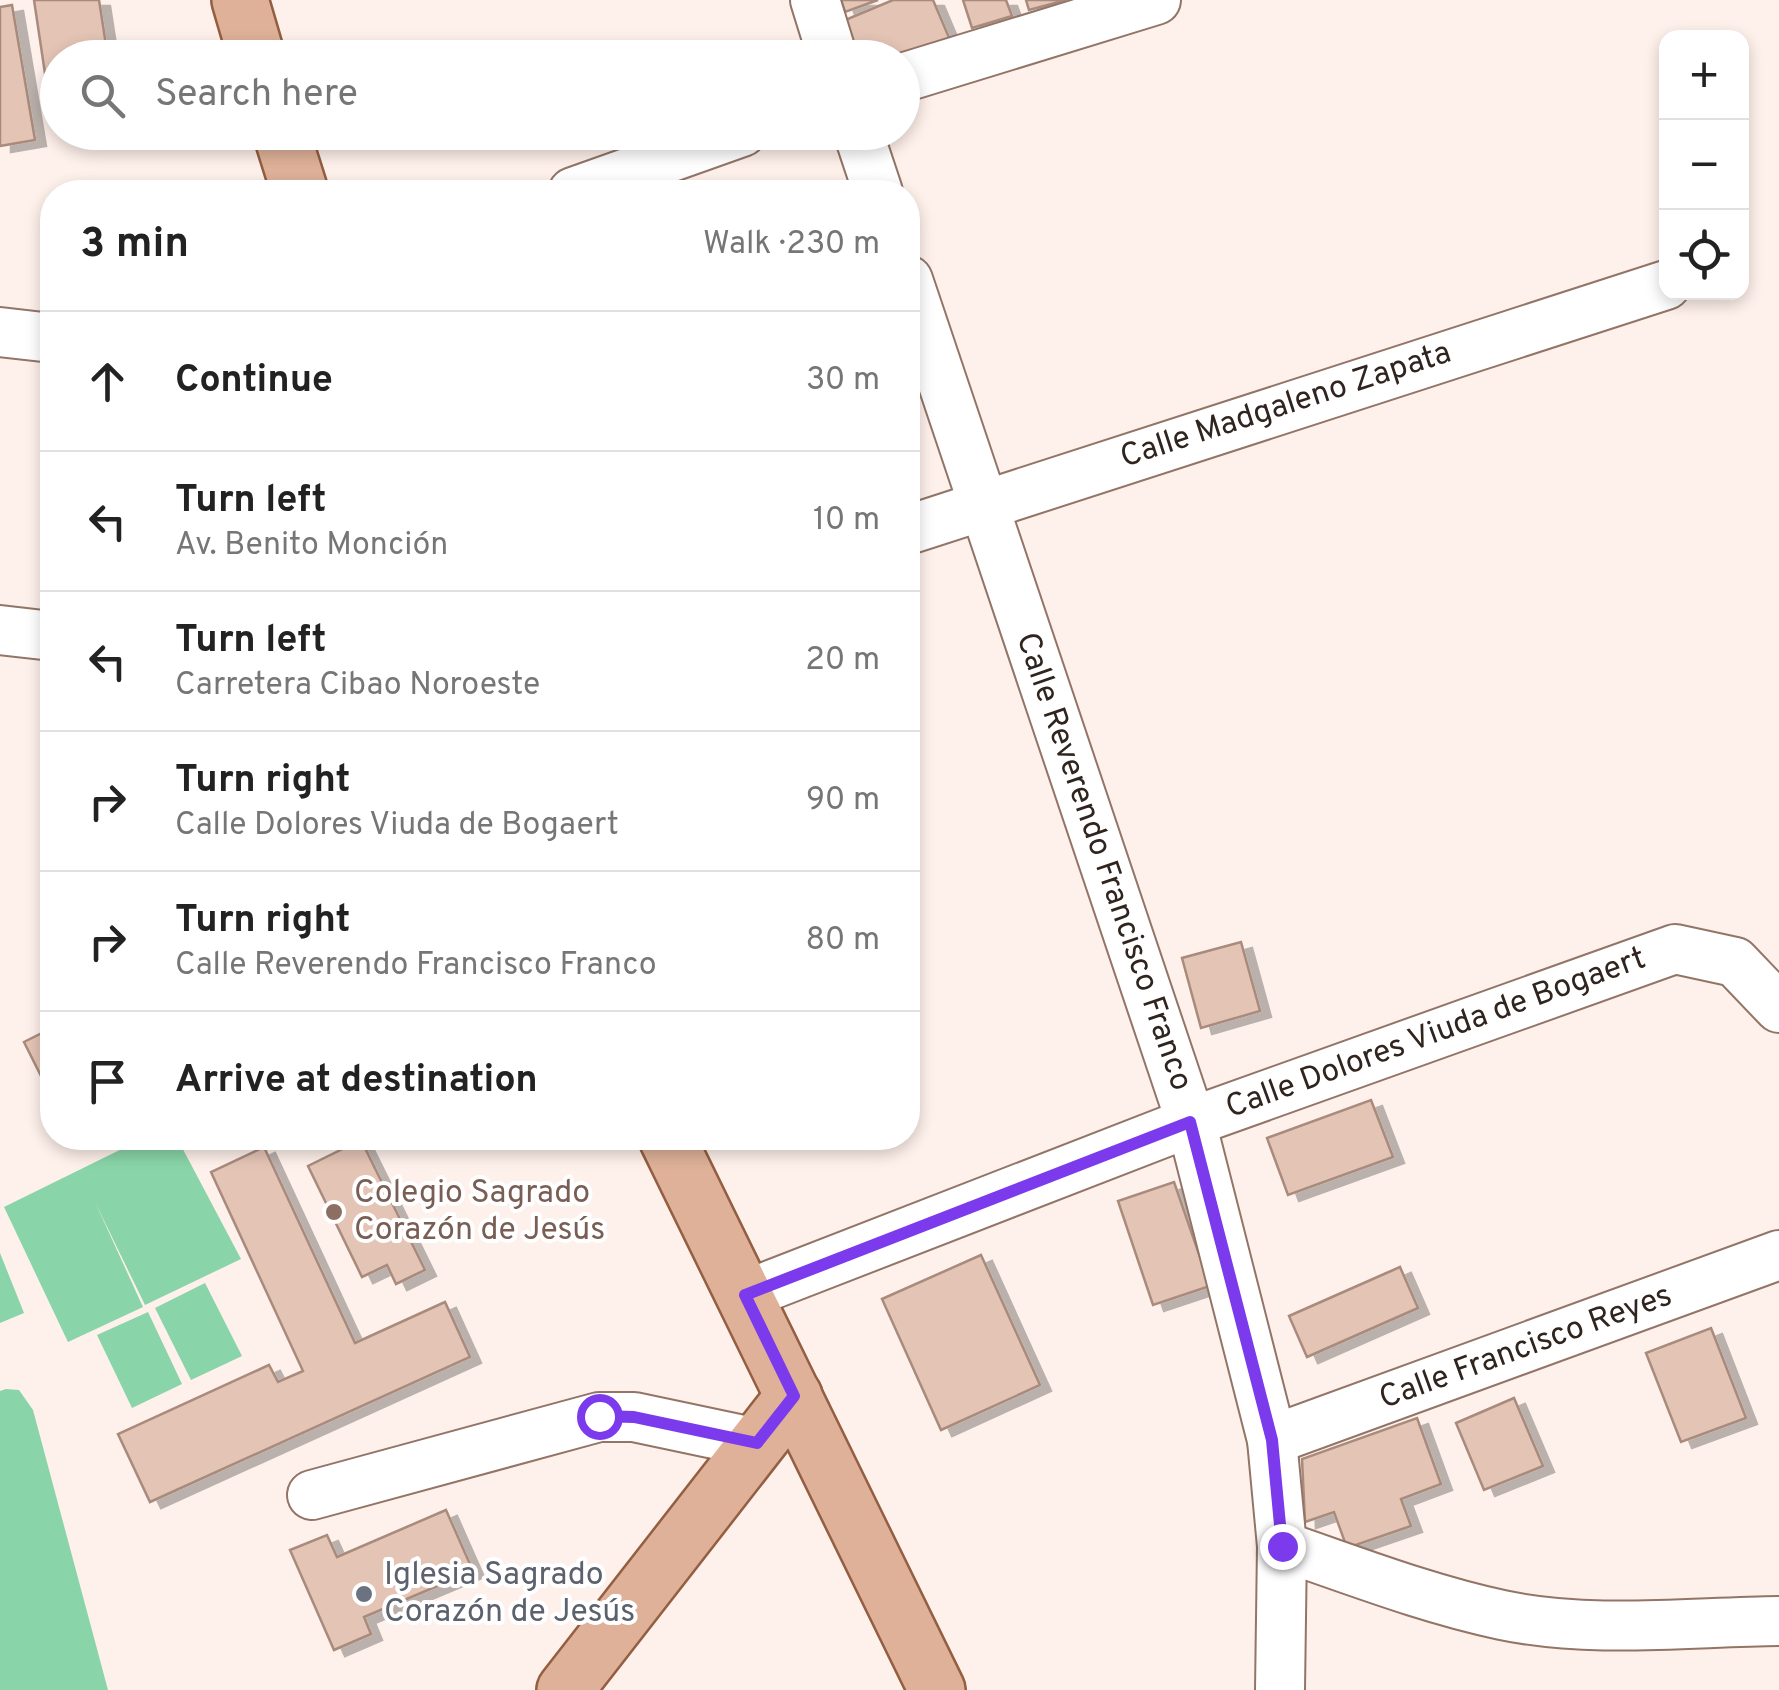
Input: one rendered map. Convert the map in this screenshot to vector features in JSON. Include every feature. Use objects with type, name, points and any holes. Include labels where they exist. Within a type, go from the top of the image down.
[{"type":"main road","points":[[240,0],[251,40]]},
{"type":"main road","points":[[287,150],[296,180]]},
{"type":"main road","points":[[673,1150],[936,1690]]},
{"type":"main road","points":[[564,1690],[794,1396]]},
{"type":"street","points":[[815,0],[827,40]]},
{"type":"street","points":[[920,72],[1156,0]]},
{"type":"street","points":[[607,180],[691,150]]},
{"type":"street","points":[[864,150],[874,180]]},
{"type":"street","name":"Calle Madgaleno Zapata","points":[[920,526],[1659,287]]},
{"type":"street","name":"Calle Reverendo Francisco Franco","points":[[920,316],[1190,1122],[1272,1440],[1282,1546],[1280,1690]]},
{"type":"street","points":[[0,332],[40,337]]},
{"type":"street","points":[[0,630],[40,635]]},
{"type":"street","name":"Calle Dolores Viuda de Bogaert","points":[[745,1295],[1190,1122],[1675,949],[1735,962],[1779,1008]]},
{"type":"street","name":"Calle Francisco Reyes","points":[[1272,1440],[1779,1255]]},
{"type":"street","points":[[312,1495],[599,1416],[634,1417],[757,1443]]},
{"type":"street","points":[[1282,1546],[1427,1596],[1505,1616],[1573,1624],[1779,1621]]},
{"type":"green space","points":[[120,1150],[183,1150],[241,1259],[145,1305],[95,1202],[143,1307],[68,1342],[4,1207]]},
{"type":"green space","points":[[0,1253],[24,1313],[0,1323]]},
{"type":"green space","points":[[205,1283],[242,1356],[191,1380],[155,1308]]},
{"type":"green space","points":[[148,1312],[182,1384],[132,1408],[97,1335]]},
{"type":"green space","points":[[19,1390],[33,1410],[108,1690],[0,1690],[0,1391]]},
{"type":"building","points":[[34,0],[99,0],[105,40],[40,40]]},
{"type":"building","points":[[841,0],[878,0],[845,12]]},
{"type":"building","points":[[893,0],[933,0],[950,40],[920,51],[920,40],[851,40],[843,21]]},
{"type":"building","points":[[963,0],[1006,0],[1012,16],[972,28]]},
{"type":"building","points":[[1026,0],[1066,0],[1029,10]]},
{"type":"building","points":[[12,5],[35,140],[0,146],[0,7]]},
{"type":"building","points":[[1241,942],[1260,1011],[1201,1028],[1182,958]]},
{"type":"building","points":[[40,1034],[40,1074],[24,1042]]},
{"type":"building","points":[[1371,1100],[1393,1157],[1288,1195],[1267,1138]]},
{"type":"building","points":[[265,1150],[355,1343],[445,1302],[470,1357],[150,1502],[118,1434],[269,1365],[278,1382],[303,1371],[211,1172]]},
{"type":"building","points":[[341,1150],[366,1150],[425,1270],[396,1284],[387,1265],[362,1277],[308,1166]]},
{"type":"building","points":[[1174,1182],[1210,1286],[1153,1305],[1118,1201]]},
{"type":"building","points":[[981,1255],[1040,1385],[941,1430],[882,1299]]},
{"type":"building","points":[[1400,1267],[1418,1308],[1307,1357],[1289,1316]]},
{"type":"building","points":[[1711,1328],[1746,1418],[1681,1442],[1646,1353]]},
{"type":"building","points":[[1514,1398],[1543,1466],[1484,1490],[1456,1423]]},
{"type":"building","points":[[1417,1418],[1441,1484],[1401,1499],[1411,1526],[1347,1548],[1334,1512],[1305,1522],[1302,1459]]},
{"type":"building","name":"Iglesia Sagrado Corazón de Jesús","points":[[446,1510],[473,1571],[364,1617],[371,1634],[334,1650],[290,1550],[327,1535],[337,1557]]},
{"type":"place","name":"Colegio Sagrado Corazón de Jesús","points":[[334,1212]]},
{"type":"place","name":"Iglesia Sagrado Corazón de Jesús","points":[[364,1594]]},
{"type":"route","points":[[599,1416],[634,1417],[757,1443],[794,1396],[745,1295],[1190,1122],[1272,1440],[1282,1546]]}]
